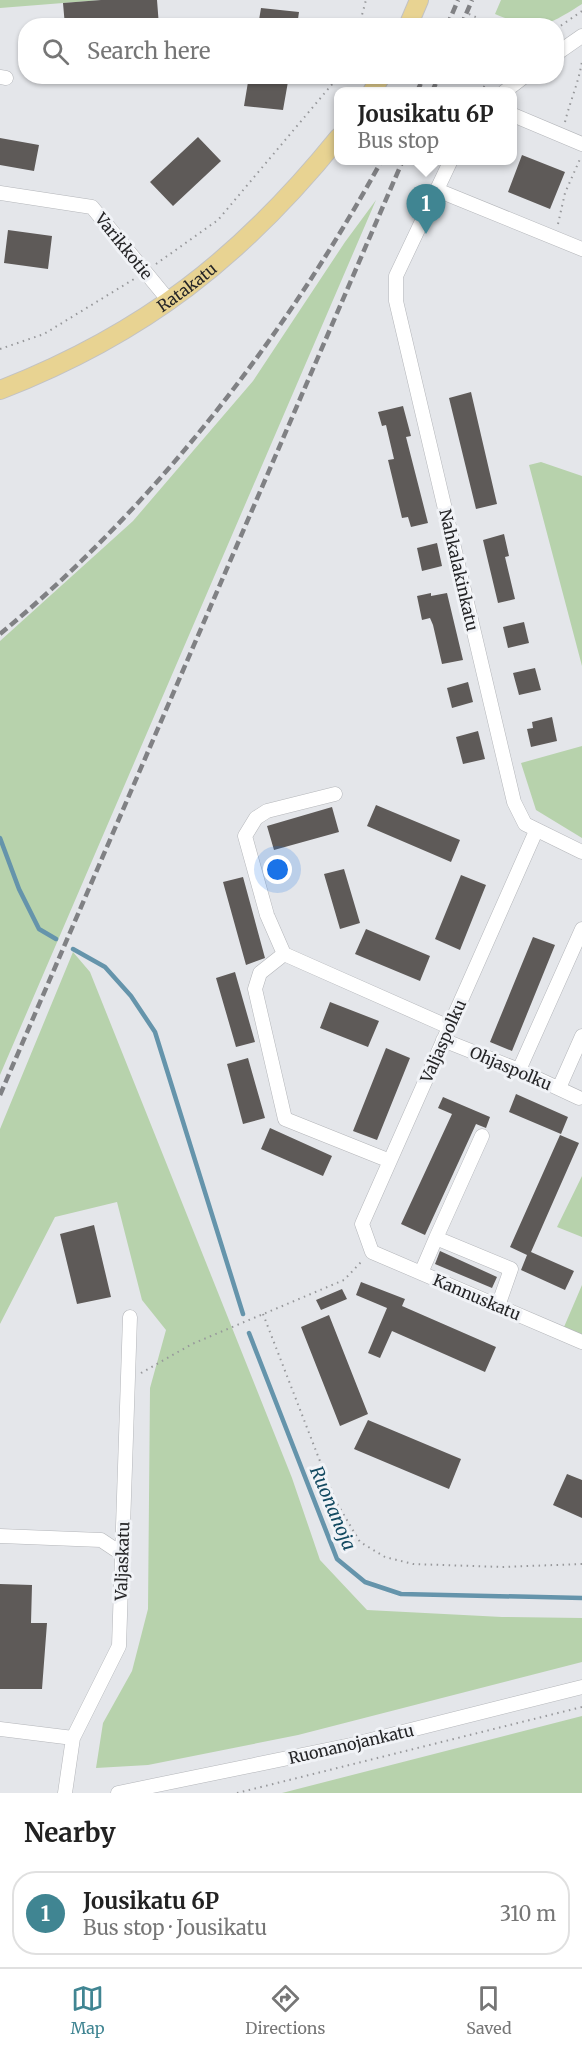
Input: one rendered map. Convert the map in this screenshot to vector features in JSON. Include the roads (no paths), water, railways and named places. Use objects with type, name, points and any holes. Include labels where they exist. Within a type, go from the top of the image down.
[{"type":"main road","points":[[411,18],[419,0]]},
{"type":"main road","name":"Ratakatu","points":[[0,390],[94,348],[170,302],[245,241],[315,167],[334,143]]},
{"type":"street","points":[[564,48],[582,36]]},
{"type":"street","points":[[517,117],[582,144]]},
{"type":"street","name":"Nahkalakinkatu","points":[[449,165],[396,276],[396,301],[514,802],[525,824],[536,831]]},
{"type":"street","points":[[437,190],[582,249]]},
{"type":"street","name":"Varikkotie","points":[[0,193],[92,207],[170,302]]},
{"type":"street","points":[[336,794],[267,811],[256,818],[245,836],[267,915],[284,954],[449,1027]]},
{"type":"street","points":[[536,831],[582,852]]},
{"type":"street","name":"Valjaspolku","points":[[372,1252],[362,1224],[536,831]]},
{"type":"street","points":[[519,1070],[582,929]]},
{"type":"street","points":[[284,954],[260,973],[255,989],[285,1119],[390,1161]]},
{"type":"street","points":[[558,1088],[582,1036]]},
{"type":"street","name":"Ohjaspolku","points":[[443,1040],[519,1070],[579,1098]]},
{"type":"street","points":[[421,1273],[482,1136]]},
{"type":"street","points":[[436,1238],[511,1269],[498,1306]]},
{"type":"street","name":"Kannuskatu","points":[[372,1252],[582,1342]]},
{"type":"street","name":"Valjaskatu","points":[[65,1793],[73,1738],[119,1646],[130,1317]]},
{"type":"street","points":[[0,1536],[101,1540],[123,1554]]},
{"type":"street","name":"Ruonanojankatu","points":[[118,1793],[351,1745],[582,1687]]},
{"type":"street","points":[[0,1729],[73,1738]]},
{"type":"waterway","name":"Ruonanoja","points":[[0,838],[19,889],[39,929],[56,939]]},
{"type":"waterway","name":"Ruonanoja","points":[[73,949],[105,967],[131,996],[155,1032],[243,1314]]},
{"type":"waterway","name":"Ruonanoja","points":[[249,1333],[337,1559],[365,1582],[401,1594],[582,1598]]},
{"type":"railway","points":[[450,18],[458,0]]},
{"type":"railway","points":[[464,18],[472,0]]},
{"type":"railway","points":[[0,634],[57,584],[112,530],[164,474],[213,415],[260,354],[303,291],[379,165]]},
{"type":"railway","points":[[0,1095],[401,165]]},
{"type":"place","name":"Jousikatu 6P","points":[[426,234]]}]
